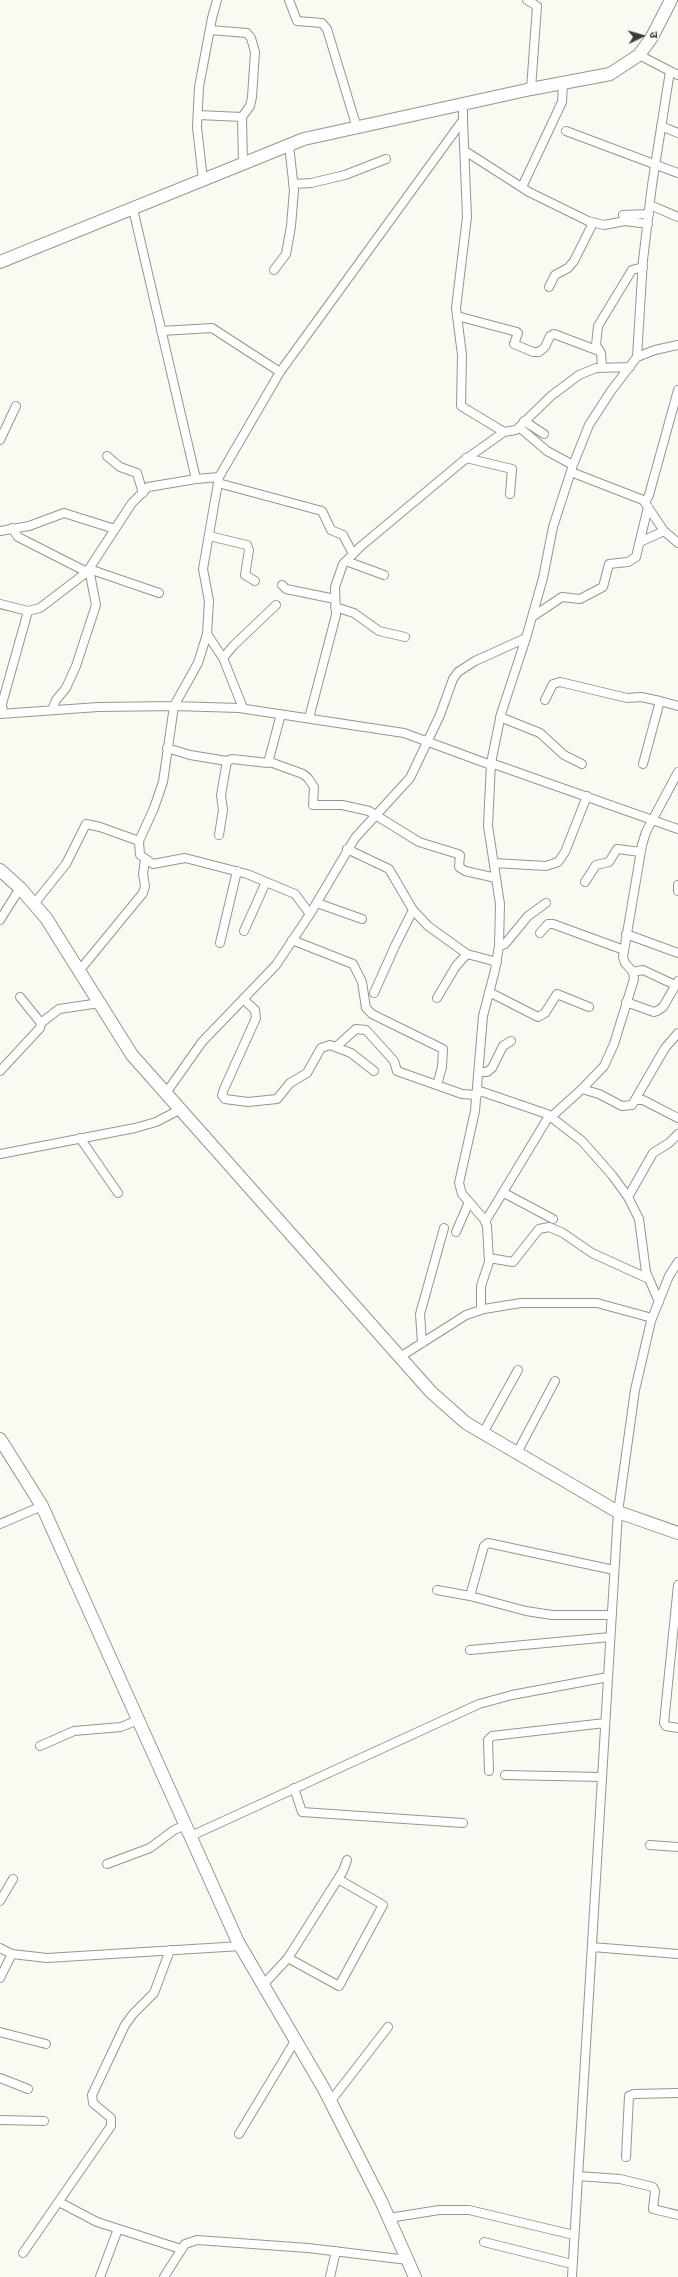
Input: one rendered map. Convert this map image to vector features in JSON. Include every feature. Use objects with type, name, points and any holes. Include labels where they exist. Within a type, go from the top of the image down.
[{"type":"street","points":[[203,180],[198,115],[199,87],[217,0]]},
{"type":"street","points":[[289,0],[297,21],[322,23],[327,29],[357,128]]},
{"type":"street","points":[[527,0],[537,6],[531,89]]},
{"type":"street","points":[[0,262],[304,140],[463,106],[531,89],[610,74],[638,55],[652,37],[671,0]]},
{"type":"street","points":[[210,30],[247,33],[251,38],[255,52],[252,97],[250,106],[242,117],[243,164]]},
{"type":"street","points":[[638,55],[678,75]]},
{"type":"street","points":[[481,1310],[481,1286],[487,1270],[489,1258],[485,1222],[462,1194],[459,1183],[475,1111],[483,1016],[497,962],[499,946],[500,904],[488,826],[491,764],[500,717],[526,638],[543,578],[553,527],[572,468],[589,425],[637,357],[643,267],[649,209],[670,71]]},
{"type":"street","points":[[522,187],[562,102],[563,84]]},
{"type":"street","points":[[463,106],[467,217],[458,278],[456,316],[462,355],[461,406],[504,432]]},
{"type":"street","points":[[198,115],[242,117]]},
{"type":"street","points":[[310,914],[294,894],[237,871],[185,858],[161,864],[145,860],[140,855],[139,841],[159,796],[174,706],[198,663],[207,634],[209,601],[203,569],[219,480],[280,372],[464,120]]},
{"type":"street","points":[[661,126],[678,132]]},
{"type":"street","points":[[566,131],[656,163],[678,173]]},
{"type":"street","points":[[274,270],[286,254],[289,246],[293,184],[289,146]]},
{"type":"street","points":[[465,151],[522,187],[593,223],[604,225],[625,221],[648,224]]},
{"type":"street","points":[[293,184],[311,183],[344,175],[386,159]]},
{"type":"street","points":[[133,209],[196,479]]},
{"type":"street","points":[[623,215],[649,209],[678,217]]},
{"type":"street","points":[[549,287],[555,275],[568,268],[574,261],[593,223]]},
{"type":"street","points":[[602,368],[596,345],[598,326],[632,270],[643,267]]},
{"type":"street","points":[[456,316],[517,332],[518,333],[514,344],[533,352],[539,352],[545,347],[550,336],[554,334],[599,352]]},
{"type":"street","points":[[161,331],[212,328],[280,372]]},
{"type":"street","points":[[637,357],[655,350],[678,346]]},
{"type":"street","points":[[309,718],[336,615],[335,587],[343,564],[466,458],[504,432],[516,430],[550,396],[579,375],[602,368],[630,367]]},
{"type":"street","points":[[532,617],[562,597],[580,599],[603,587],[608,564],[631,561],[636,557],[646,505],[678,390]]},
{"type":"street","points":[[0,440],[16,406]]},
{"type":"street","points":[[522,424],[546,451],[572,468],[637,497],[646,505],[664,531],[678,543]]},
{"type":"street","points":[[522,424],[544,434]]},
{"type":"street","points":[[107,456],[120,467],[138,474],[143,493]]},
{"type":"street","points":[[466,458],[512,469],[510,494]]},
{"type":"street","points":[[0,604],[28,611],[40,608],[88,571],[132,503],[148,488],[196,479],[219,480],[322,511],[331,530],[343,535],[353,554]]},
{"type":"street","points":[[0,531],[29,526],[64,513],[115,529]]},
{"type":"street","points":[[12,528],[18,537],[88,571],[159,593]]},
{"type":"street","points":[[640,542],[664,531]]},
{"type":"street","points":[[209,536],[247,545],[249,550],[246,575],[255,581]]},
{"type":"street","points":[[346,561],[384,575]]},
{"type":"street","points":[[52,710],[56,700],[66,688],[76,666],[96,605],[88,571]]},
{"type":"street","points":[[282,585],[286,589],[335,603],[354,613],[379,631],[405,637]]},
{"type":"street","points":[[223,658],[234,645],[276,605]]},
{"type":"street","points":[[28,611],[2,704],[1,713],[174,706],[243,708],[404,733],[678,829]]},
{"type":"street","points":[[207,634],[223,658],[243,708]]},
{"type":"street","points":[[166,1093],[202,1042],[276,965],[317,903],[347,849],[376,814],[410,778],[426,741],[440,715],[453,679],[458,672],[475,661],[526,638]]},
{"type":"street","points":[[545,700],[553,684],[560,682],[627,698],[660,700],[678,706]]},
{"type":"street","points":[[643,764],[660,700]]},
{"type":"street","points":[[270,762],[281,714]]},
{"type":"street","points":[[500,717],[540,733],[564,755],[582,764]]},
{"type":"street","points":[[167,748],[190,755],[227,761],[232,758],[270,762],[303,774],[308,778],[314,788],[313,805],[348,806],[376,814],[419,842],[460,855],[459,867],[465,871],[496,878]]},
{"type":"street","points":[[219,835],[223,810],[221,795],[227,761]]},
{"type":"street","points":[[485,1222],[550,1117],[582,1089],[604,1066],[610,1054],[634,979],[633,972],[625,963],[624,950],[640,852],[646,832],[678,772]]},
{"type":"street","points":[[494,863],[546,866],[558,862],[565,852],[587,796]]},
{"type":"street","points":[[34,904],[66,864],[86,824],[100,826],[139,841]]},
{"type":"street","points":[[347,849],[389,869],[414,910],[428,926],[467,954],[497,962]]},
{"type":"street","points":[[585,882],[596,865],[609,862],[617,849],[640,852]]},
{"type":"street","points":[[79,971],[143,893],[145,886],[142,874],[145,860]]},
{"type":"street","points":[[0,870],[20,888],[46,918],[132,1055],[431,1392],[466,1423],[618,1512],[678,1533]]},
{"type":"street","points":[[220,943],[237,871]]},
{"type":"street","points":[[244,931],[266,882]]},
{"type":"street","points":[[678,885],[676,889],[678,891]]},
{"type":"street","points":[[0,920],[20,888]]},
{"type":"street","points":[[317,903],[362,919]]},
{"type":"street","points":[[499,946],[505,944],[528,916],[546,903]]},
{"type":"street","points":[[374,993],[395,946],[414,910]]},
{"type":"street","points":[[540,933],[548,924],[553,924],[624,950]]},
{"type":"street","points":[[626,934],[678,953]]},
{"type":"street","points":[[292,940],[352,964],[362,982],[366,1008],[372,1014],[443,1048],[442,1067],[437,1085]]},
{"type":"street","points":[[437,998],[456,966],[467,954]]},
{"type":"street","points":[[626,1002],[654,1012],[658,1011],[663,1007],[677,983],[643,970],[633,972]]},
{"type":"street","points":[[489,992],[538,1017],[545,1012],[557,994],[588,1007]]},
{"type":"street","points":[[20,997],[41,1023]]},
{"type":"street","points":[[243,999],[256,1010],[256,1018],[224,1089],[222,1095],[225,1099],[248,1102],[277,1099],[288,1085],[307,1073],[321,1048],[330,1045],[337,1046],[351,1053],[374,1071]]},
{"type":"street","points":[[0,1071],[40,1028],[41,1023],[59,1009],[100,1004]]},
{"type":"street","points":[[337,1046],[356,1029],[366,1030],[394,1061],[397,1071],[462,1094],[477,1093],[550,1117],[582,1141],[628,1196],[639,1219],[646,1272],[659,1302]]},
{"type":"street","points":[[582,1089],[599,1094],[622,1106],[632,1105],[666,1048],[678,1033]]},
{"type":"street","points":[[479,1072],[487,1072],[492,1068],[503,1046],[511,1040]]},
{"type":"street","points":[[636,1100],[643,1100],[678,1118]]},
{"type":"street","points":[[0,1154],[156,1122],[181,1109]]},
{"type":"street","points":[[628,1196],[653,1153],[669,1144],[678,1134]]},
{"type":"street","points":[[80,1138],[118,1192]]},
{"type":"street","points":[[504,1193],[553,1219]]},
{"type":"street","points":[[456,1232],[469,1202]]},
{"type":"street","points":[[489,1258],[513,1262],[539,1229],[550,1227],[563,1233],[597,1255],[649,1279]]},
{"type":"street","points":[[422,1344],[420,1314],[444,1228]]},
{"type":"street","points":[[572,2277],[618,1512],[635,1390],[652,1318],[669,1276],[678,1262]]},
{"type":"street","points":[[400,1357],[466,1316],[481,1310],[521,1304],[597,1303],[652,1318]]},
{"type":"street","points":[[483,1433],[518,1370]]},
{"type":"street","points":[[517,1453],[555,1381]]},
{"type":"street","points":[[0,1439],[42,1506],[241,1946],[330,2102],[389,2218],[415,2277]]},
{"type":"street","points":[[0,1524],[42,1506]]},
{"type":"street","points":[[470,1596],[484,1546],[488,1543],[614,1570]]},
{"type":"street","points":[[678,1585],[664,1723],[666,1726],[678,1728]]},
{"type":"street","points":[[437,1590],[470,1596],[526,1611],[552,1615],[612,1614]]},
{"type":"street","points":[[470,1650],[610,1637]]},
{"type":"street","points":[[107,1864],[150,1848],[174,1830],[188,1830],[294,1788],[478,1704],[512,1695],[608,1677]]},
{"type":"street","points":[[40,1746],[74,1731],[121,1727],[138,1720]]},
{"type":"street","points":[[489,1771],[488,1740],[492,1736],[605,1724]]},
{"type":"street","points":[[505,1775],[602,1777]]},
{"type":"street","points":[[294,1788],[302,1812],[463,1823]]},
{"type":"street","points":[[650,1845],[678,1847]]},
{"type":"street","points":[[264,1985],[288,1958],[338,1879],[347,1860]]},
{"type":"street","points":[[0,1901],[13,1879]]},
{"type":"street","points":[[288,1958],[339,1986],[383,1905],[338,1879]]},
{"type":"street","points":[[0,1948],[12,1954],[47,1958],[241,1946]]},
{"type":"street","points":[[592,1947],[678,1954]]},
{"type":"street","points":[[23,2253],[111,2126],[111,2118],[93,2103],[92,2095],[125,2024],[154,1993],[170,1950]]},
{"type":"street","points":[[0,1978],[12,1954]]},
{"type":"street","points":[[330,2102],[388,2027]]},
{"type":"street","points":[[0,2032],[46,2044]]},
{"type":"street","points":[[240,2134],[295,2041]]},
{"type":"street","points":[[0,2078],[28,2089]]},
{"type":"street","points":[[626,2157],[629,2096],[634,2094],[678,2093]]},
{"type":"street","points":[[0,2120],[44,2121]]},
{"type":"street","points":[[578,2176],[620,2179],[653,2187],[655,2191],[653,2209],[678,2215]]},
{"type":"street","points":[[59,2202],[97,2222],[181,2249]]},
{"type":"street","points":[[389,2218],[439,2210],[469,2210],[574,2235]]},
{"type":"street","points":[[100,2277],[118,2229]]},
{"type":"street","points":[[164,2277],[185,2244],[197,2240],[336,2251],[408,2260]]},
{"type":"street","points":[[484,2242],[572,2264]]},
{"type":"street","points":[[330,2277],[336,2251]]}]
